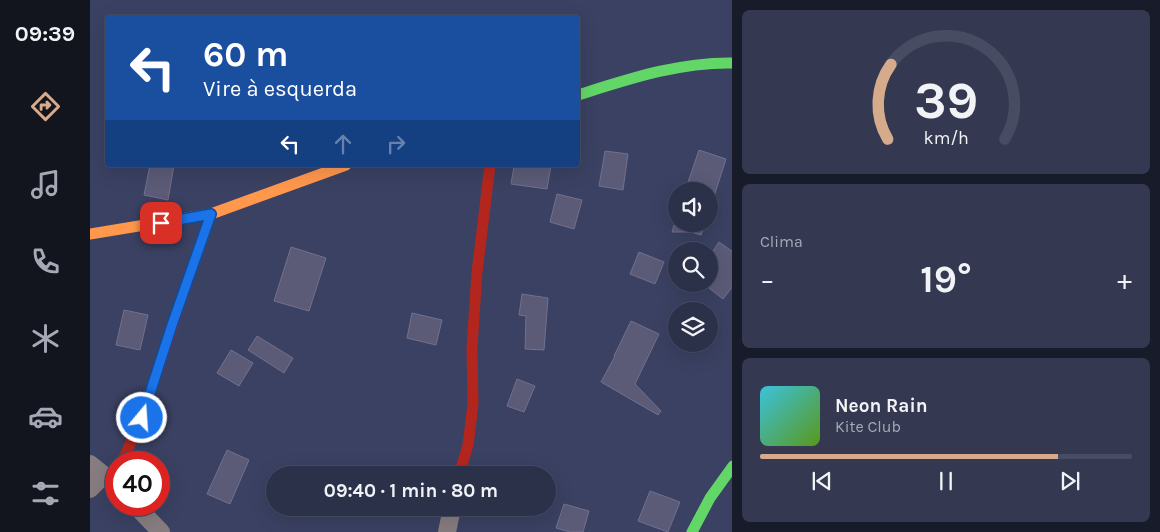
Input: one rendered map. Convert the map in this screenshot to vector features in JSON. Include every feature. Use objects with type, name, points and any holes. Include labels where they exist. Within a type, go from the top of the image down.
[{"type":"street","points":[[580,94],[675,67],[719,62],[732,63]]},
{"type":"street","points":[[90,234],[211,214],[340,167]]},
{"type":"street","points":[[462,466],[468,445],[473,404],[472,347],[477,272],[490,167]]},
{"type":"street","points":[[127,451],[142,418],[211,214]]},
{"type":"street","points":[[692,532],[710,498],[732,466]]},
{"type":"street","points":[[90,489],[105,478]]},
{"type":"street","points":[[146,516],[161,532]]},
{"type":"street","points":[[448,532],[451,516]]},
{"type":"building","points":[[699,150],[726,159],[718,184],[718,182],[688,182]]},
{"type":"building","points":[[605,151],[628,154],[623,190],[599,186]]},
{"type":"building","points":[[150,167],[174,167],[168,200],[144,195]]},
{"type":"building","points":[[514,167],[551,167],[547,189],[511,184]]},
{"type":"building","points":[[557,194],[582,200],[574,229],[550,222]]},
{"type":"building","points":[[691,232],[702,232],[701,235]]},
{"type":"building","points":[[719,242],[732,251],[732,287],[723,299],[714,292],[718,292]]},
{"type":"building","points":[[291,247],[326,258],[309,311],[274,301]]},
{"type":"building","points":[[639,252],[664,262],[655,284],[630,274]]},
{"type":"building","points":[[522,294],[548,298],[544,350],[525,349],[526,316],[519,315]]},
{"type":"building","points":[[124,310],[148,315],[140,350],[116,345]]},
{"type":"building","points":[[412,313],[442,320],[436,345],[407,338]]},
{"type":"building","points":[[631,321],[659,334],[635,384],[661,411],[658,415],[601,382]]},
{"type":"building","points":[[257,336],[293,358],[284,373],[248,350]]},
{"type":"building","points":[[231,350],[253,363],[239,386],[217,373]]},
{"type":"building","points":[[517,379],[535,386],[524,412],[507,406]]},
{"type":"building","points":[[227,450],[249,460],[230,504],[207,494]]},
{"type":"building","points":[[650,491],[680,502],[668,532],[638,521]]},
{"type":"building","points":[[564,504],[589,511],[583,532],[570,532],[556,528]]},
{"type":"traffic: fast","points":[[580,94],[674,68],[713,63],[732,63]]},
{"type":"traffic: fast","points":[[692,532],[710,498],[732,467]]},
{"type":"traffic: slow","points":[[90,234],[211,214],[340,167]]},
{"type":"traffic: slow","points":[[190,274],[211,214]]},
{"type":"traffic: jam","points":[[462,466],[468,445],[473,404],[472,347],[477,272],[490,167]]},
{"type":"traffic: jam","points":[[127,451],[142,418],[190,274]]},
{"type":"route","points":[[142,418],[211,214],[161,223]]}]
